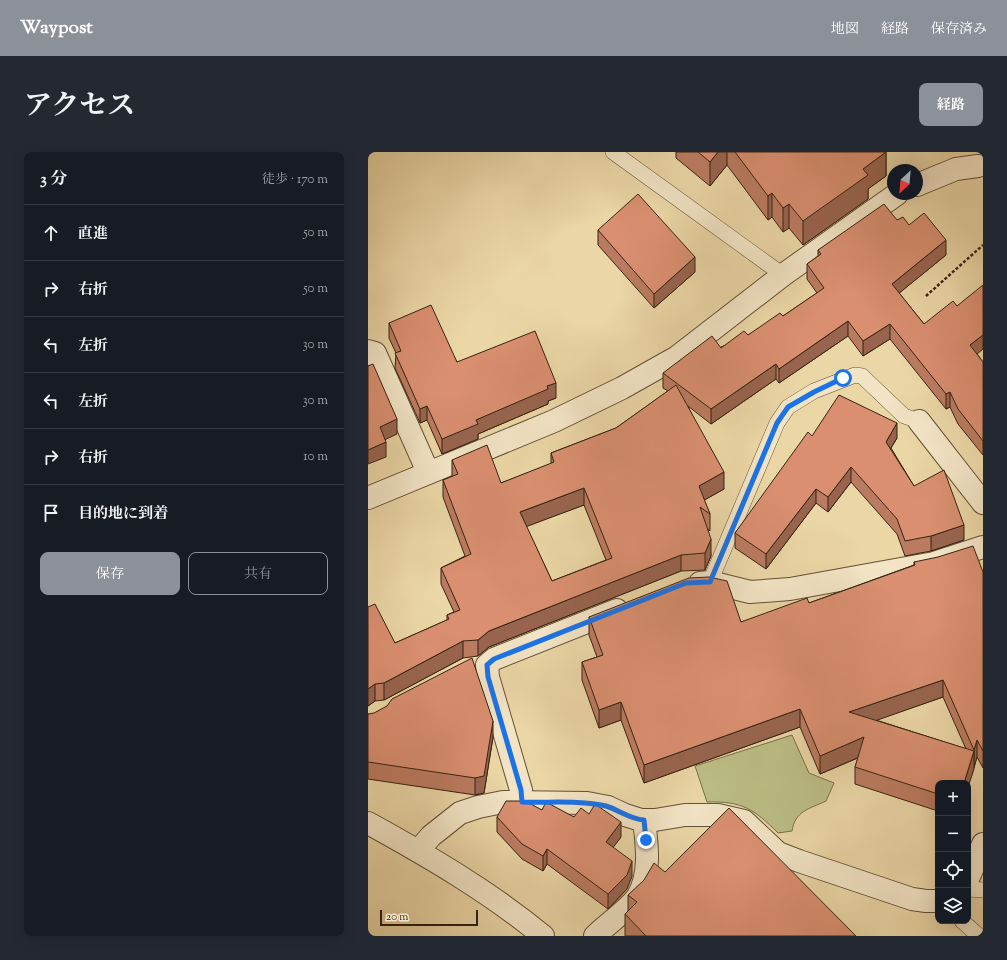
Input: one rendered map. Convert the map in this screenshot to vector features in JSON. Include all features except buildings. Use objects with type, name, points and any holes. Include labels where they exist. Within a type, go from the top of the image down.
[{"type":"street","points":[[923,183],[976,162]]},
{"type":"street","points":[[368,498],[554,421],[622,388],[676,357],[783,276],[889,200]]},
{"type":"street","points":[[368,351],[375,353],[428,472]]},
{"type":"street","points":[[919,421],[983,503]]},
{"type":"street","points":[[679,586],[686,583],[710,582],[750,592],[790,589],[934,563],[983,547]]},
{"type":"street","points":[[522,802],[521,790],[488,677],[479,665],[634,604]]},
{"type":"street","points":[[418,851],[431,836],[460,813],[478,807],[503,802],[587,803],[608,807],[625,815],[644,820],[685,816],[718,815],[744,821],[778,852],[798,861],[912,899],[926,902],[935,901]]},
{"type":"street","points":[[595,936],[637,897],[643,884],[646,840],[644,820]]},
{"type":"street","points":[[368,823],[418,851],[473,886],[543,936]]},
{"type":"street","points":[[971,872],[983,844]]},
{"type":"lane","points":[[614,152],[783,276]]},
{"type":"lane","points":[[710,582],[777,423],[788,407],[814,392],[855,374],[862,376],[904,416],[919,421]]},
{"type":"lane","points":[[971,889],[983,890]]},
{"type":"lane","points":[[965,924],[979,936]]},
{"type":"path","points":[[926,296],[983,245]]},
{"type":"green space","points":[[792,735],[809,773],[834,783],[826,801],[800,815],[796,819],[792,831],[778,833],[754,812],[739,805],[707,802],[695,766]]},
{"type":"route","points":[[646,840],[644,820],[625,815],[608,807],[587,803],[522,802],[521,790],[486,667],[488,663],[494,659],[686,583],[710,582],[777,423],[788,407],[843,378]]}]
